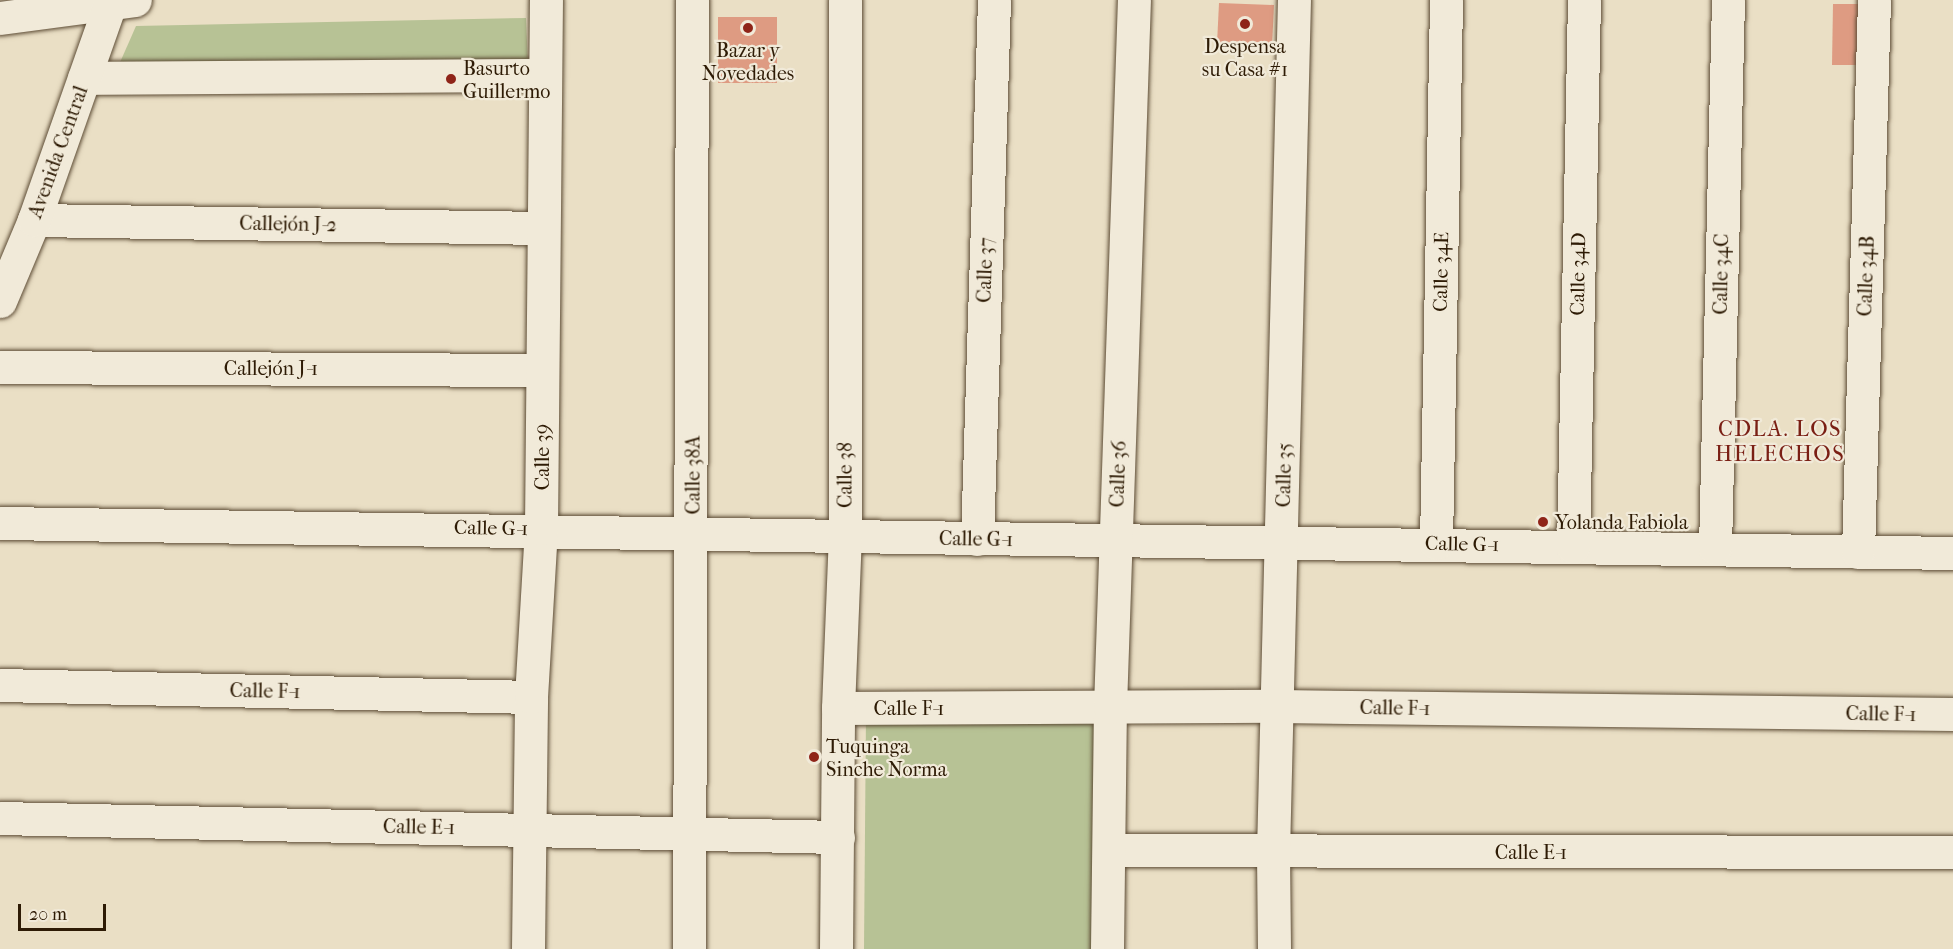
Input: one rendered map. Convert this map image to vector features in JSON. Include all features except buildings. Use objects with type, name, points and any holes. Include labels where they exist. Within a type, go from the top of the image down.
[{"type":"street","name":"Calle 39","points":[[528,949],[531,697],[541,528],[543,75],[546,0]]},
{"type":"street","name":"Calle 38A","points":[[689,949],[687,835],[693,531],[692,0]]},
{"type":"street","name":"Calle 38","points":[[836,949],[838,708],[845,536],[845,0]]},
{"type":"street","name":"Calle 37","points":[[977,539],[994,0]]},
{"type":"street","name":"Calle 36","points":[[1107,949],[1110,707],[1134,0]]},
{"type":"street","name":"Calle 35","points":[[1274,949],[1273,852],[1294,0]]},
{"type":"street","name":"Calle 34E","points":[[1436,543],[1446,0]]},
{"type":"street","name":"Calle 34D","points":[[1573,547],[1584,0]]},
{"type":"street","name":"Calle 34C","points":[[1715,548],[1728,0]]},
{"type":"street","name":"Calle 34B","points":[[1858,552],[1874,0]]},
{"type":"street","points":[[0,18],[123,1]]},
{"type":"street","name":"Avenida Central","points":[[0,301],[34,220],[84,78],[123,1]]},
{"type":"street","points":[[84,78],[543,75]]},
{"type":"street","name":"Callejón J-2","points":[[34,220],[542,228]]},
{"type":"street","name":"Callejón J-1","points":[[0,367],[542,370]]},
{"type":"street","name":"Calle G-1","points":[[0,523],[541,528],[977,539],[1436,543],[1953,553]]},
{"type":"street","name":"Calle F-1","points":[[0,685],[531,697]]},
{"type":"street","name":"Calle F-1","points":[[838,708],[1277,706],[1953,714]]},
{"type":"street","name":"Calle E-1","points":[[0,818],[838,837]]},
{"type":"street","name":"Calle E-1","points":[[1109,850],[1953,852]]},
{"type":"green space","points":[[526,18],[528,66],[118,67],[136,26]]},
{"type":"green space","points":[[866,714],[1100,719],[1094,949],[864,949]]},
{"type":"place","name":"Despensa su Casa #1","points":[[1245,24]]},
{"type":"place","name":"Bazar y Novedades","points":[[748,28]]},
{"type":"place","name":"Basurto Guillermo","points":[[451,79]]},
{"type":"place","name":"Yolanda Fabiola","points":[[1543,522]]},
{"type":"place","name":"Tuquinga Sinche Norma","points":[[814,757]]},
{"type":"district","name":"CDLA. LOS HELECHOS","points":[[1780,442]]}]
